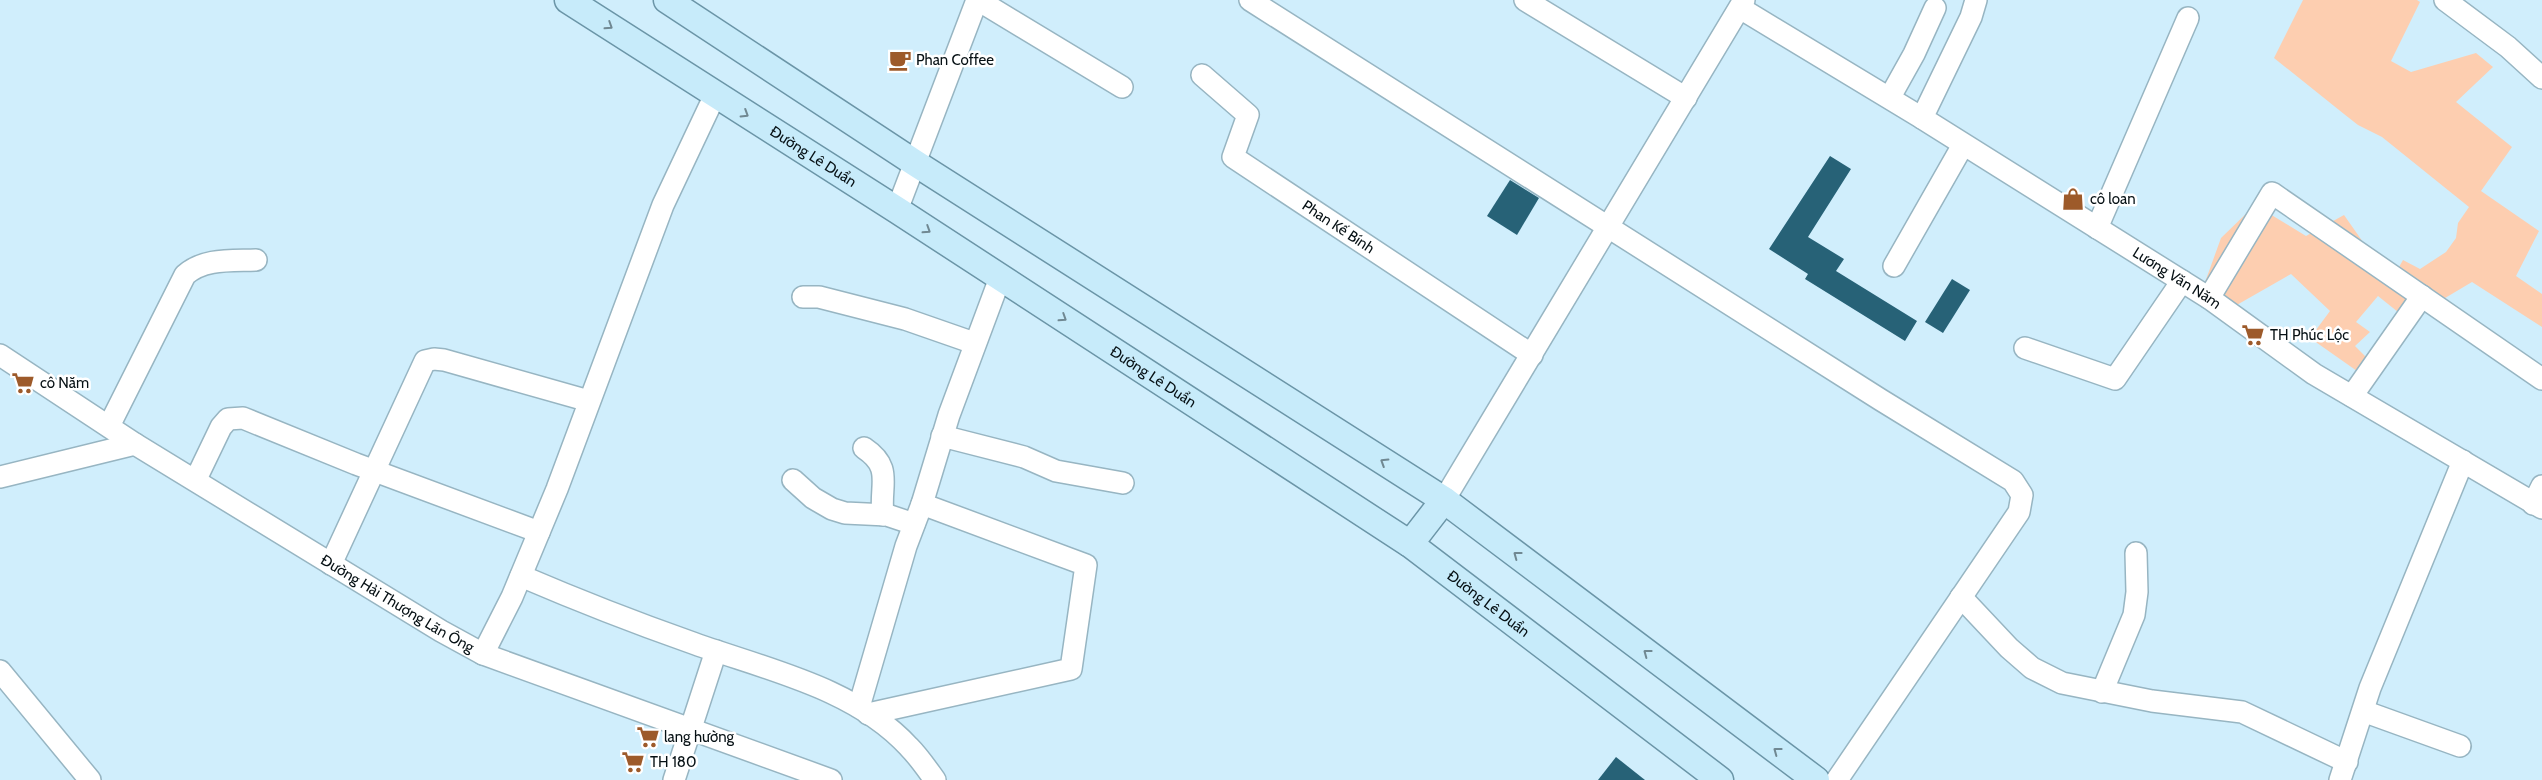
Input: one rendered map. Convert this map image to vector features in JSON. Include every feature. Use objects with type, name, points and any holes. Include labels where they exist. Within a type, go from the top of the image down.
[{"type":"main road","name":"Đường Lê Duẩn","points":[[568,0],[897,210],[1410,544],[1720,780]]},
{"type":"main road","points":[[667,0],[915,163],[1444,500],[1816,780]]},
{"type":"main road","points":[[1410,544],[1444,500]]},
{"type":"street","points":[[897,210],[977,0],[1122,87]]},
{"type":"street","points":[[1250,0],[1881,400],[2013,480],[2022,495],[2019,512],[1837,780]]},
{"type":"street","points":[[1525,0],[1686,98]]},
{"type":"street","points":[[1922,118],[1971,17],[1976,0]]},
{"type":"street","points":[[2445,0],[2472,9],[2508,47],[2542,78]]},
{"type":"street","points":[[1444,500],[1742,4]]},
{"type":"street","name":"Lương Văn Năm","points":[[1742,4],[1963,145],[2209,298],[2314,374],[2463,461],[2539,499]]},
{"type":"street","points":[[1890,97],[1914,54],[1935,8]]},
{"type":"street","points":[[2096,228],[2188,18]]},
{"type":"street","name":"Phan Kế Bính","points":[[1202,75],[1248,115],[1233,157],[1532,354]]},
{"type":"street","points":[[483,654],[521,576],[539,532],[663,205],[715,95]]},
{"type":"street","points":[[1894,266],[1963,145]]},
{"type":"street","points":[[2209,298],[2272,193],[2542,379]]},
{"type":"street","points":[[109,426],[185,275],[194,267],[204,263],[256,260]]},
{"type":"street","points":[[864,711],[914,524],[974,343],[1000,278]]},
{"type":"street","points":[[2025,348],[2114,379],[2182,281]]},
{"type":"street","points":[[803,296],[819,297],[905,319],[974,343]]},
{"type":"street","points":[[2352,396],[2422,296]]},
{"type":"street","name":"Đường Hải Thượng Lãn Ông","points":[[0,355],[135,444],[196,479],[441,632],[483,654],[831,780]]},
{"type":"street","points":[[331,564],[426,361],[434,359],[444,360],[589,401]]},
{"type":"street","points":[[196,479],[221,427],[228,419],[235,417],[243,418],[374,471],[539,532]]},
{"type":"street","points":[[942,436],[1024,457],[1056,471],[1123,483]]},
{"type":"street","points":[[0,477],[135,444]]},
{"type":"street","points":[[864,448],[882,464],[884,479],[881,503],[883,515]]},
{"type":"street","points":[[1960,597],[2009,648],[2032,668],[2062,683],[2102,692],[2242,712],[2344,771],[2370,688],[2463,461]]},
{"type":"street","points":[[793,480],[813,498],[832,509],[845,513],[883,515],[914,524]]},
{"type":"street","points":[[864,711],[1070,669],[1086,565],[922,504]]},
{"type":"street","points":[[2102,692],[2134,615],[2137,592],[2136,553]]},
{"type":"street","points":[[521,576],[609,613],[809,684],[864,711],[909,747],[935,780]]},
{"type":"street","points":[[674,780],[689,729],[716,652]]},
{"type":"street","points":[[0,671],[90,780]]},
{"type":"street","points":[[2363,711],[2460,746]]},
{"type":"shaded area","points":[[2303,0],[2417,0],[2420,2],[2391,61],[2411,72],[2476,53],[2493,67],[2456,102],[2512,147],[2481,191],[2539,231],[2516,276],[2542,294],[2542,327],[2472,282],[2408,320],[2378,296],[2356,322],[2370,332],[2355,346],[2368,359],[2357,371],[2310,338],[2330,311],[2291,274],[2235,306],[2204,285],[2221,238],[2255,205],[2306,236],[2344,215],[2370,252],[2374,277],[2390,283],[2403,260],[2420,269],[2446,252],[2456,238],[2458,223],[2469,207],[2382,137],[2358,125],[2274,58]]},
{"type":"building","points":[[1830,156],[1851,169],[1808,237],[1844,259],[1836,271],[1917,321],[1905,341],[1805,279],[1808,274],[1769,249]]},
{"type":"building","points":[[1510,180],[1539,198],[1517,235],[1487,216]]},
{"type":"building","points":[[1952,279],[1970,290],[1943,333],[1925,322]]},
{"type":"building","points":[[1616,757],[1645,780],[1598,780]]},
{"type":"place","name":"Phan Coffee","points":[[900,60]]},
{"type":"place","name":"cô loan","points":[[2073,199]]},
{"type":"place","name":"TH Phúc Lộc","points":[[2253,335]]},
{"type":"place","name":"cô Năm","points":[[23,383]]},
{"type":"place","name":"lang hường","points":[[648,737]]},
{"type":"place","name":"TH 180","points":[[633,762]]}]
